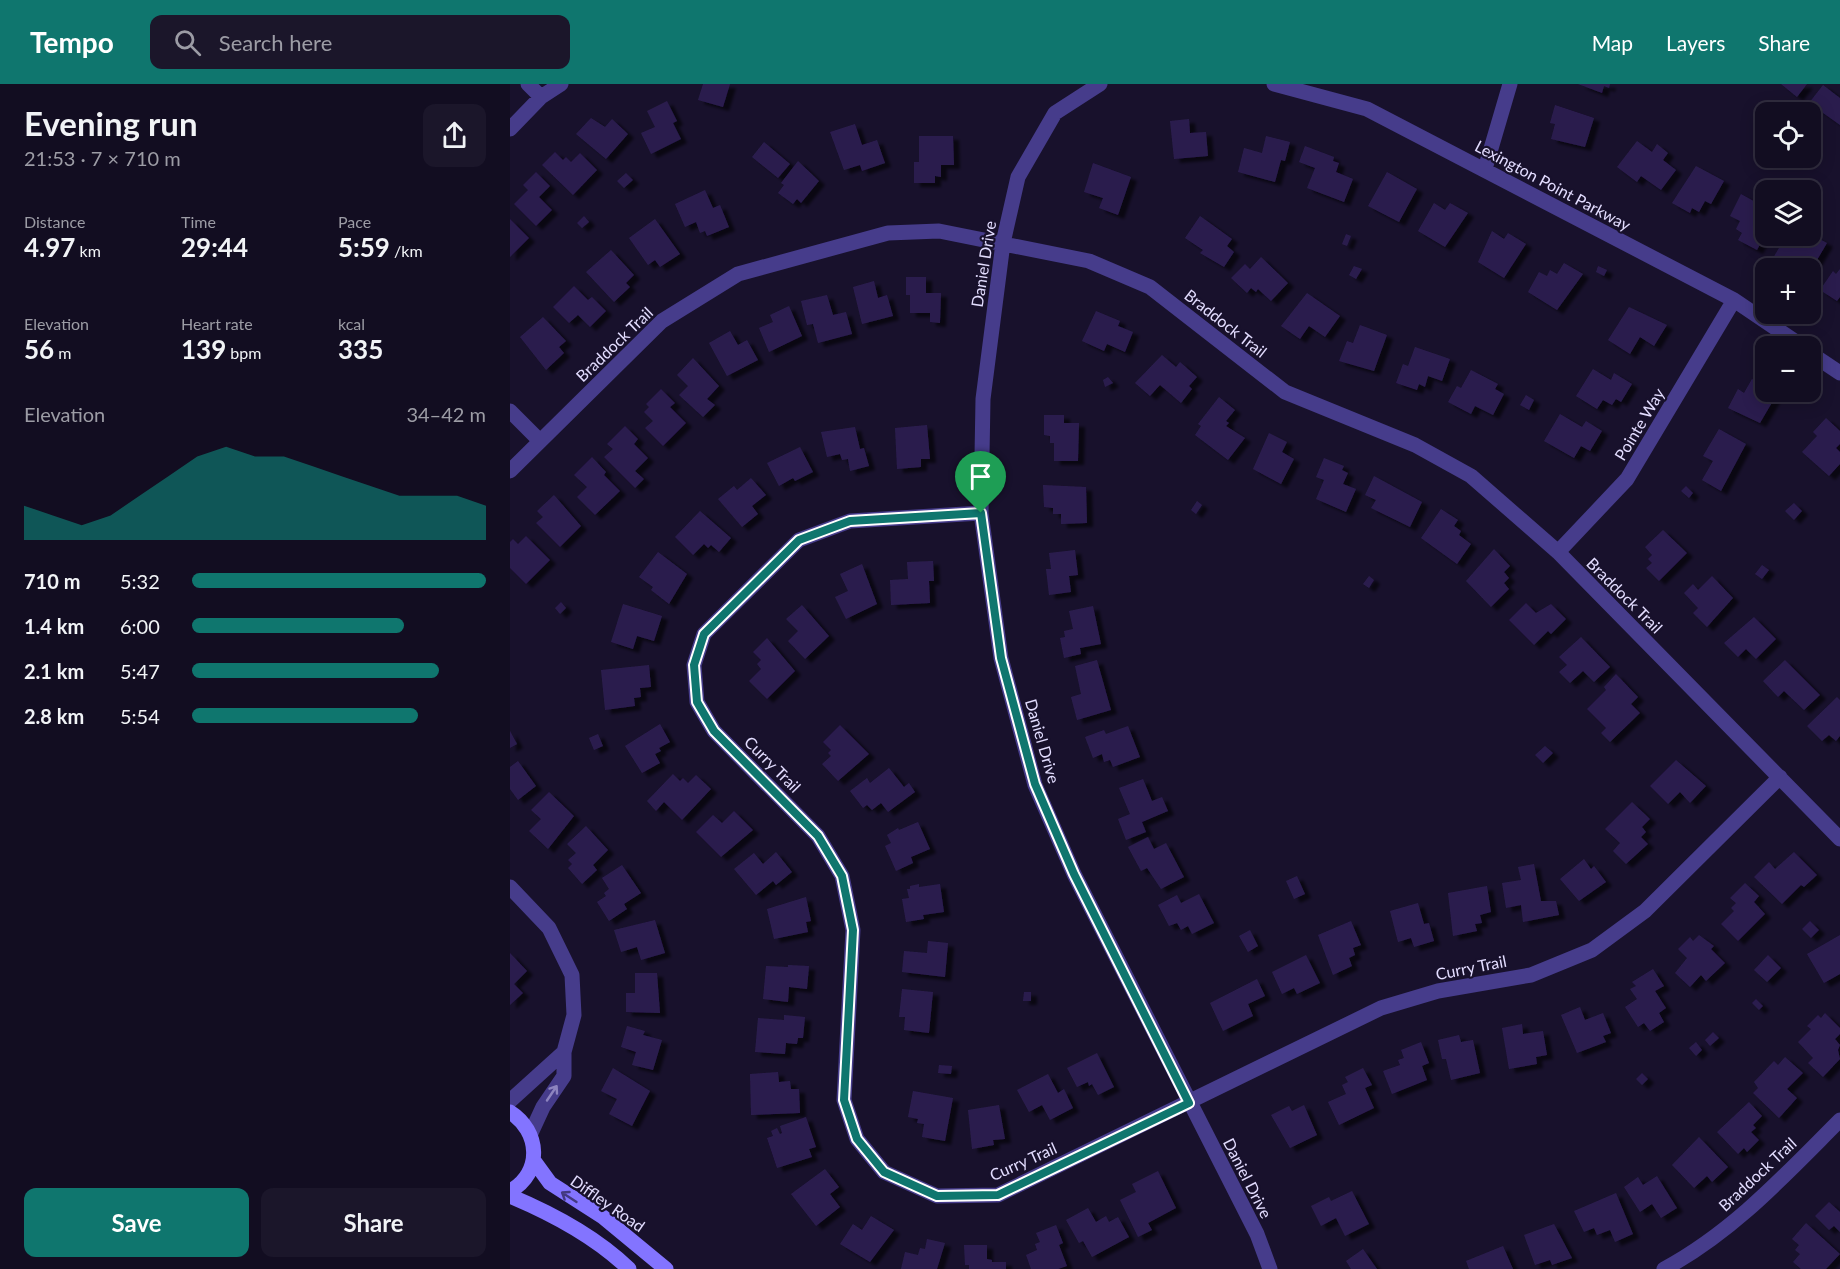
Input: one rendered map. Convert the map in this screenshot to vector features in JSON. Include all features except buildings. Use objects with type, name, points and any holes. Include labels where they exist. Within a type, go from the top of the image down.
[{"type":"main road","points":[[510,1112],[523,1122],[531,1133],[534,1147],[534,1161],[528,1175],[510,1191]]},
{"type":"main road","name":"Diffley Road","points":[[534,1161],[550,1183],[603,1217],[666,1269]]},
{"type":"main road","points":[[510,1196],[546,1211],[588,1235],[629,1269]]},
{"type":"street","points":[[528,84],[541,97]]},
{"type":"street","points":[[510,129],[541,97],[561,84]]},
{"type":"street","name":"Daniel Drive","points":[[1100,84],[1055,113],[1018,177],[1003,243],[983,399],[981,513],[1001,658],[1035,784],[1074,874],[1257,1234],[1270,1269]]},
{"type":"street","name":"Lexington Point Parkway","points":[[1274,84],[1367,109],[1734,300],[1787,336]]},
{"type":"street","points":[[1485,169],[1510,84]]},
{"type":"street","name":"Braddock Trail","points":[[510,471],[662,321],[738,274],[888,233],[939,231],[1089,261],[1150,287],[1285,392],[1415,446],[1470,476],[1558,552],[1840,839]]},
{"type":"street","name":"Pointe Way","points":[[1558,552],[1627,479],[1734,300]]},
{"type":"street","points":[[1821,360],[1840,373]]},
{"type":"street","points":[[510,411],[540,441]]},
{"type":"street","name":"Curry Trail","points":[[981,513],[850,521],[799,540],[704,634],[694,665],[697,702],[714,731],[818,836],[842,876],[853,930],[844,1100],[857,1139],[884,1172],[937,1196],[998,1195],[1382,1008],[1438,991],[1531,975],[1592,950],[1646,911],[1780,777]]},
{"type":"street","points":[[510,887],[549,928],[572,975],[574,1015],[564,1052],[564,1076],[539,1113],[531,1133]]},
{"type":"street","points":[[510,1101],[564,1052]]},
{"type":"street","name":"Braddock Trail","points":[[1664,1269],[1692,1254],[1755,1204],[1840,1120]]},
{"type":"route","points":[[981,513],[1001,658],[1035,784],[1074,874],[1189,1103],[998,1195],[937,1196],[884,1172],[857,1139],[844,1100],[853,930],[842,876],[818,836],[714,731],[697,702],[694,665],[704,634],[799,540],[850,521],[981,513]]}]
